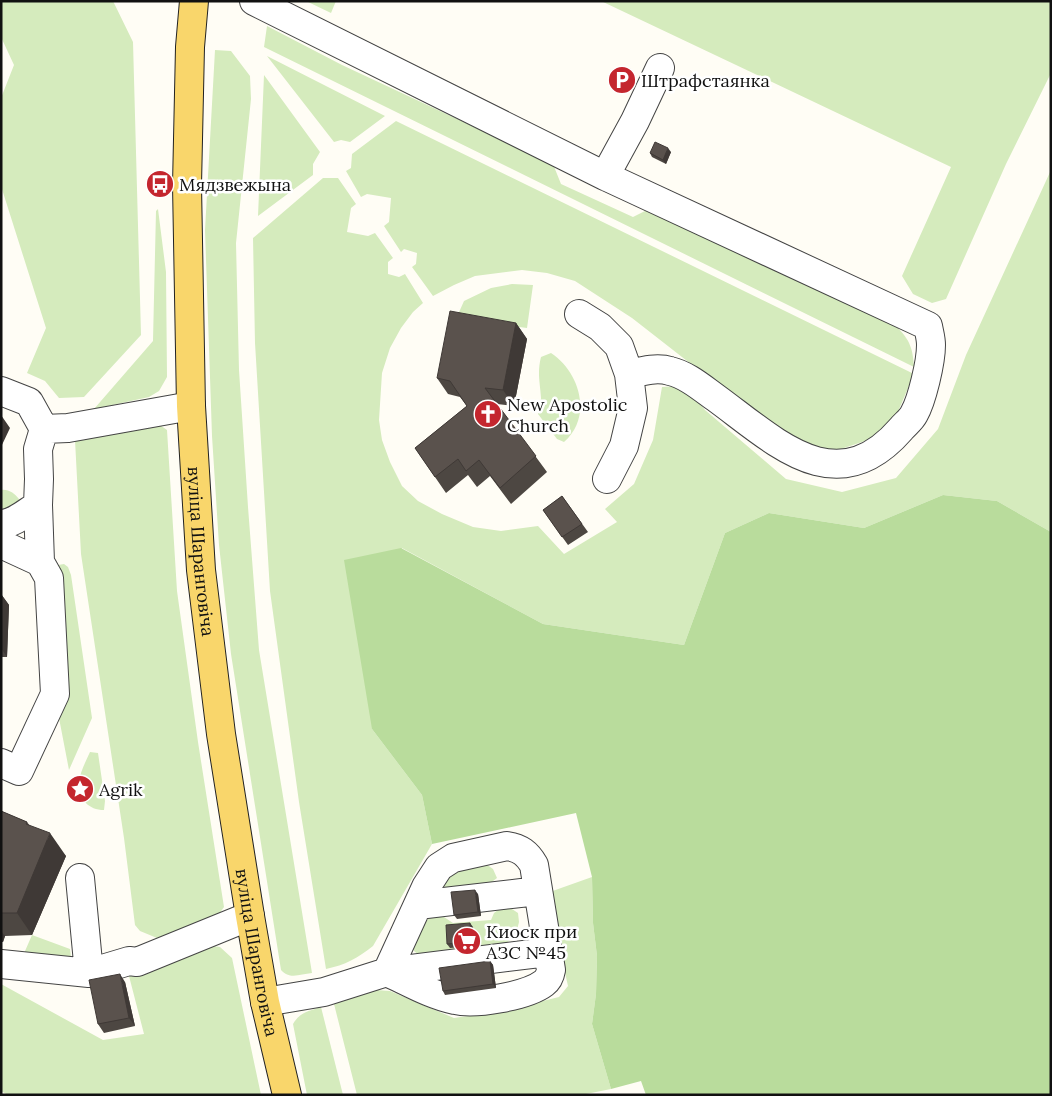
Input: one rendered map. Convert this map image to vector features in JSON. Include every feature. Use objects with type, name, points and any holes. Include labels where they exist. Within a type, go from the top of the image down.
[{"type":"main road","name":"вуліца Шаранговіча","points":[[194,1],[190,47],[187,185],[190,406],[201,570],[221,734],[250,916],[265,1002],[286,1095]]},
{"type":"lane","points":[[254,1],[605,176],[928,326],[931,345],[929,366],[914,415],[894,437],[874,452],[854,462],[832,464],[808,459],[786,450],[692,380],[670,371],[648,370],[629,374]]},
{"type":"lane","points":[[605,176],[635,121],[660,68]]},
{"type":"lane","points":[[579,314],[600,327],[619,346],[629,374],[633,408],[624,446],[607,479]]},
{"type":"lane","points":[[1,391],[29,402],[44,430],[38,449],[40,562],[49,578],[55,694],[19,771],[1,763]]},
{"type":"lane","points":[[44,430],[68,428],[190,406]]},
{"type":"lane","points":[[1,524],[18,518],[38,505]]},
{"type":"lane","points":[[1,544],[40,562]]},
{"type":"lane","points":[[507,846],[517,847],[528,854],[534,865],[551,970],[544,984],[516,996],[456,1000],[442,996],[387,972],[426,887],[439,867],[453,858],[507,846]]},
{"type":"lane","points":[[80,878],[89,973]]},
{"type":"lane","points":[[418,905],[538,891]]},
{"type":"lane","points":[[1,964],[89,973],[129,961],[138,962],[250,916]]},
{"type":"lane","points":[[265,1002],[324,992],[387,972],[548,952]]},
{"type":"green space","points":[[1,1],[113,1],[133,42],[141,335],[84,397],[59,398],[45,381],[27,373],[46,328],[1,186],[1,98],[14,65],[1,37]]},
{"type":"green space","points":[[306,1],[336,1],[331,13]]},
{"type":"green space","points":[[601,1],[1051,1],[1051,73],[1006,164],[946,299],[932,303],[913,294],[902,276],[951,167]]},
{"type":"green space","points":[[267,26],[342,65],[553,164],[561,184],[633,217],[649,209],[897,327],[910,345],[914,367],[264,47]]},
{"type":"green space","points":[[215,50],[231,51],[250,76],[251,99],[236,243],[239,370],[259,650],[312,973],[295,976],[288,975],[281,970],[231,654],[219,545],[212,436],[205,230]]},
{"type":"green space","points":[[267,56],[385,116],[350,142],[341,140],[334,142]]},
{"type":"green space","points":[[264,75],[320,152],[313,164],[313,175],[258,216]]},
{"type":"green space","points":[[396,121],[914,374],[897,414],[871,439],[838,450],[817,450],[787,439],[632,318],[575,281],[547,273],[522,270],[475,276],[433,296],[412,267],[416,264],[417,253],[404,249],[401,252],[384,226],[389,222],[391,198],[367,194],[361,197],[346,171],[351,168],[352,154]]},
{"type":"green space","points":[[1051,170],[1051,532],[997,501],[943,495],[864,528],[769,513],[725,533],[684,645],[543,624],[402,548],[372,729],[422,795],[432,844],[373,946],[351,960],[326,969],[299,802],[270,591],[255,343],[253,238],[323,178],[338,178],[356,204],[351,208],[347,232],[368,236],[375,233],[393,258],[388,262],[388,274],[399,277],[405,274],[423,303],[413,312],[401,328],[390,348],[382,373],[379,420],[382,440],[402,486],[418,501],[473,527],[501,531],[538,526],[564,554],[617,522],[605,509],[634,484],[653,440],[662,387],[679,386],[692,394],[705,410],[786,479],[842,492],[896,478],[938,429],[966,355]]},
{"type":"green space","points":[[158,209],[166,272],[167,377],[159,391],[149,397],[94,409],[153,341],[156,211]]},
{"type":"green space","points":[[512,284],[533,285],[527,328],[456,319],[464,301],[491,288]]},
{"type":"green space","points":[[551,353],[569,371],[576,383],[579,395],[580,408],[578,420],[573,432],[564,442],[557,439],[538,414],[541,400],[539,373],[541,357]]},
{"type":"green space","points":[[157,423],[167,430],[177,591],[224,907],[217,917],[157,938],[140,931],[135,925],[124,838],[81,554],[75,440]]},
{"type":"green space","points":[[1,490],[7,490],[14,494],[19,499],[19,505],[1,514]]},
{"type":"green space","points":[[943,495],[997,501],[1051,532],[1051,1095],[646,1095],[641,1081],[611,1089],[592,1024],[596,994],[597,956],[593,923],[592,877],[576,813],[432,844],[422,795],[372,729],[344,560],[401,548],[543,624],[684,645],[725,533],[769,513],[864,528]]},
{"type":"green space","points":[[64,564],[68,567],[71,575],[92,718],[69,770],[59,718],[67,701],[56,569],[58,565]]},
{"type":"green space","points":[[90,752],[98,753],[105,801],[104,810],[93,808],[85,802],[80,793],[79,782]]},
{"type":"green space","points":[[486,864],[493,869],[497,878],[489,884],[444,891],[445,883],[453,873],[465,868]]},
{"type":"green space","points":[[592,877],[593,923],[597,956],[596,994],[592,1024],[611,1089],[581,1095],[357,1095],[334,1004],[363,993],[376,990],[390,991],[454,1018],[502,1011],[559,997],[568,986],[547,893]]},
{"type":"green space","points":[[502,907],[509,907],[518,913],[519,922],[517,930],[509,941],[495,950],[420,956],[414,951],[414,939],[419,928],[438,913],[453,923],[491,920],[494,913]]},
{"type":"green space","points":[[32,935],[70,949],[71,957],[62,960],[22,958]]},
{"type":"green space","points":[[213,946],[220,947],[232,958],[261,1095],[8,1095],[1,1091],[1,984],[103,1040],[144,1034],[129,976]]},
{"type":"green space","points":[[321,1007],[343,1095],[307,1095],[293,1024],[302,1014]]},
{"type":"building","points":[[655,142],[668,148],[663,160],[650,153]]},
{"type":"building","name":"New Apostolic Church","points":[[450,311],[516,323],[503,390],[485,388],[536,456],[500,488],[479,460],[466,471],[458,459],[435,477],[415,448],[467,406],[450,381],[437,378]]},
{"type":"building","points":[[562,496],[582,524],[562,537],[543,510]]},
{"type":"building","points":[[1,811],[27,822],[26,824],[50,833],[17,913],[1,913]]},
{"type":"building","points":[[475,890],[478,912],[454,915],[451,892]]},
{"type":"building","points":[[470,923],[471,942],[447,944],[446,925]]},
{"type":"building","points":[[490,961],[493,984],[443,991],[439,968]]},
{"type":"building","points":[[120,974],[129,1018],[98,1024],[89,980]]},
{"type":"place","name":"Штрафстаянка","points":[[622,80]]},
{"type":"place","name":"Мядзвежына","points":[[160,184]]},
{"type":"place","name":"New Apostolic Church","points":[[488,414]]},
{"type":"place","name":"Agrik","points":[[80,789]]},
{"type":"place","name":"Киоск при АЗС №45","points":[[467,941]]}]
